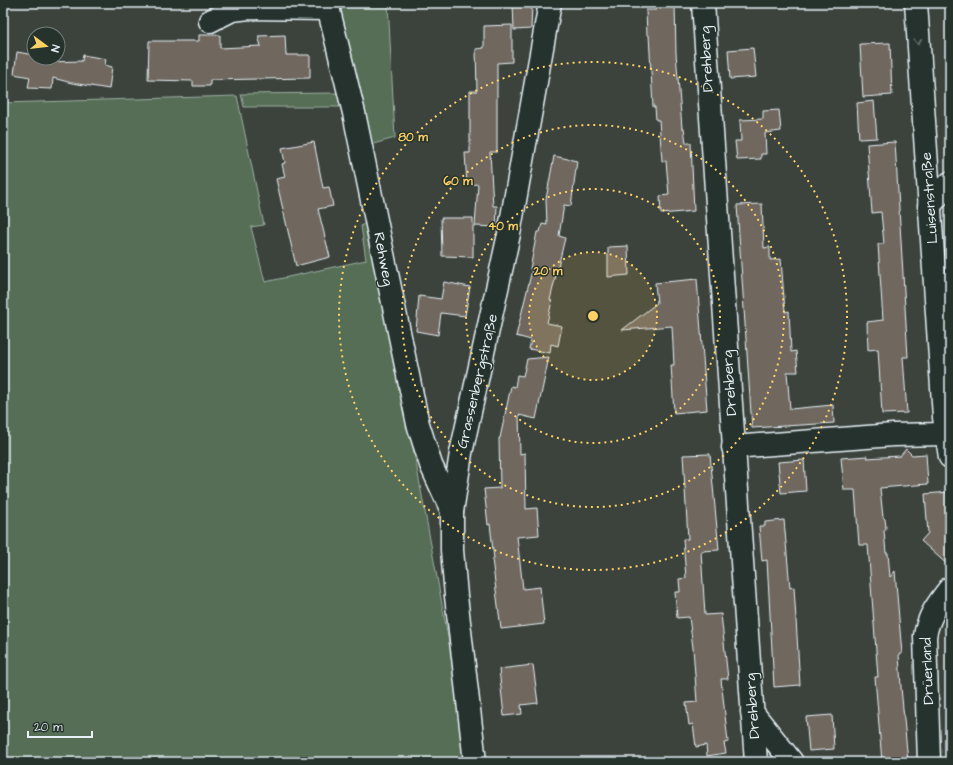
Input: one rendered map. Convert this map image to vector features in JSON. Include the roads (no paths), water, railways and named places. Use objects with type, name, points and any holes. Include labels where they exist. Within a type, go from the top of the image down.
[{"type":"street","name":"Grassenbergstraße","points":[[475,762],[456,596],[452,550],[452,512],[460,453],[509,234],[550,3]]},
{"type":"street","name":"Drehberg","points":[[703,3],[756,762]]},
{"type":"street","name":"Luisenstraße","points":[[916,3],[945,426],[950,457]]},
{"type":"street","name":"Rehweg","points":[[328,6],[354,113],[418,424],[431,465],[452,512]]},
{"type":"street","points":[[210,21],[232,10],[248,8],[328,6]]},
{"type":"street","points":[[929,206],[950,183]]},
{"type":"street","points":[[733,447],[892,435],[945,426]]},
{"type":"street","name":"Drüerland","points":[[929,762],[926,636],[929,620],[933,612],[950,588]]},
{"type":"street","points":[[752,712],[792,762]]}]
